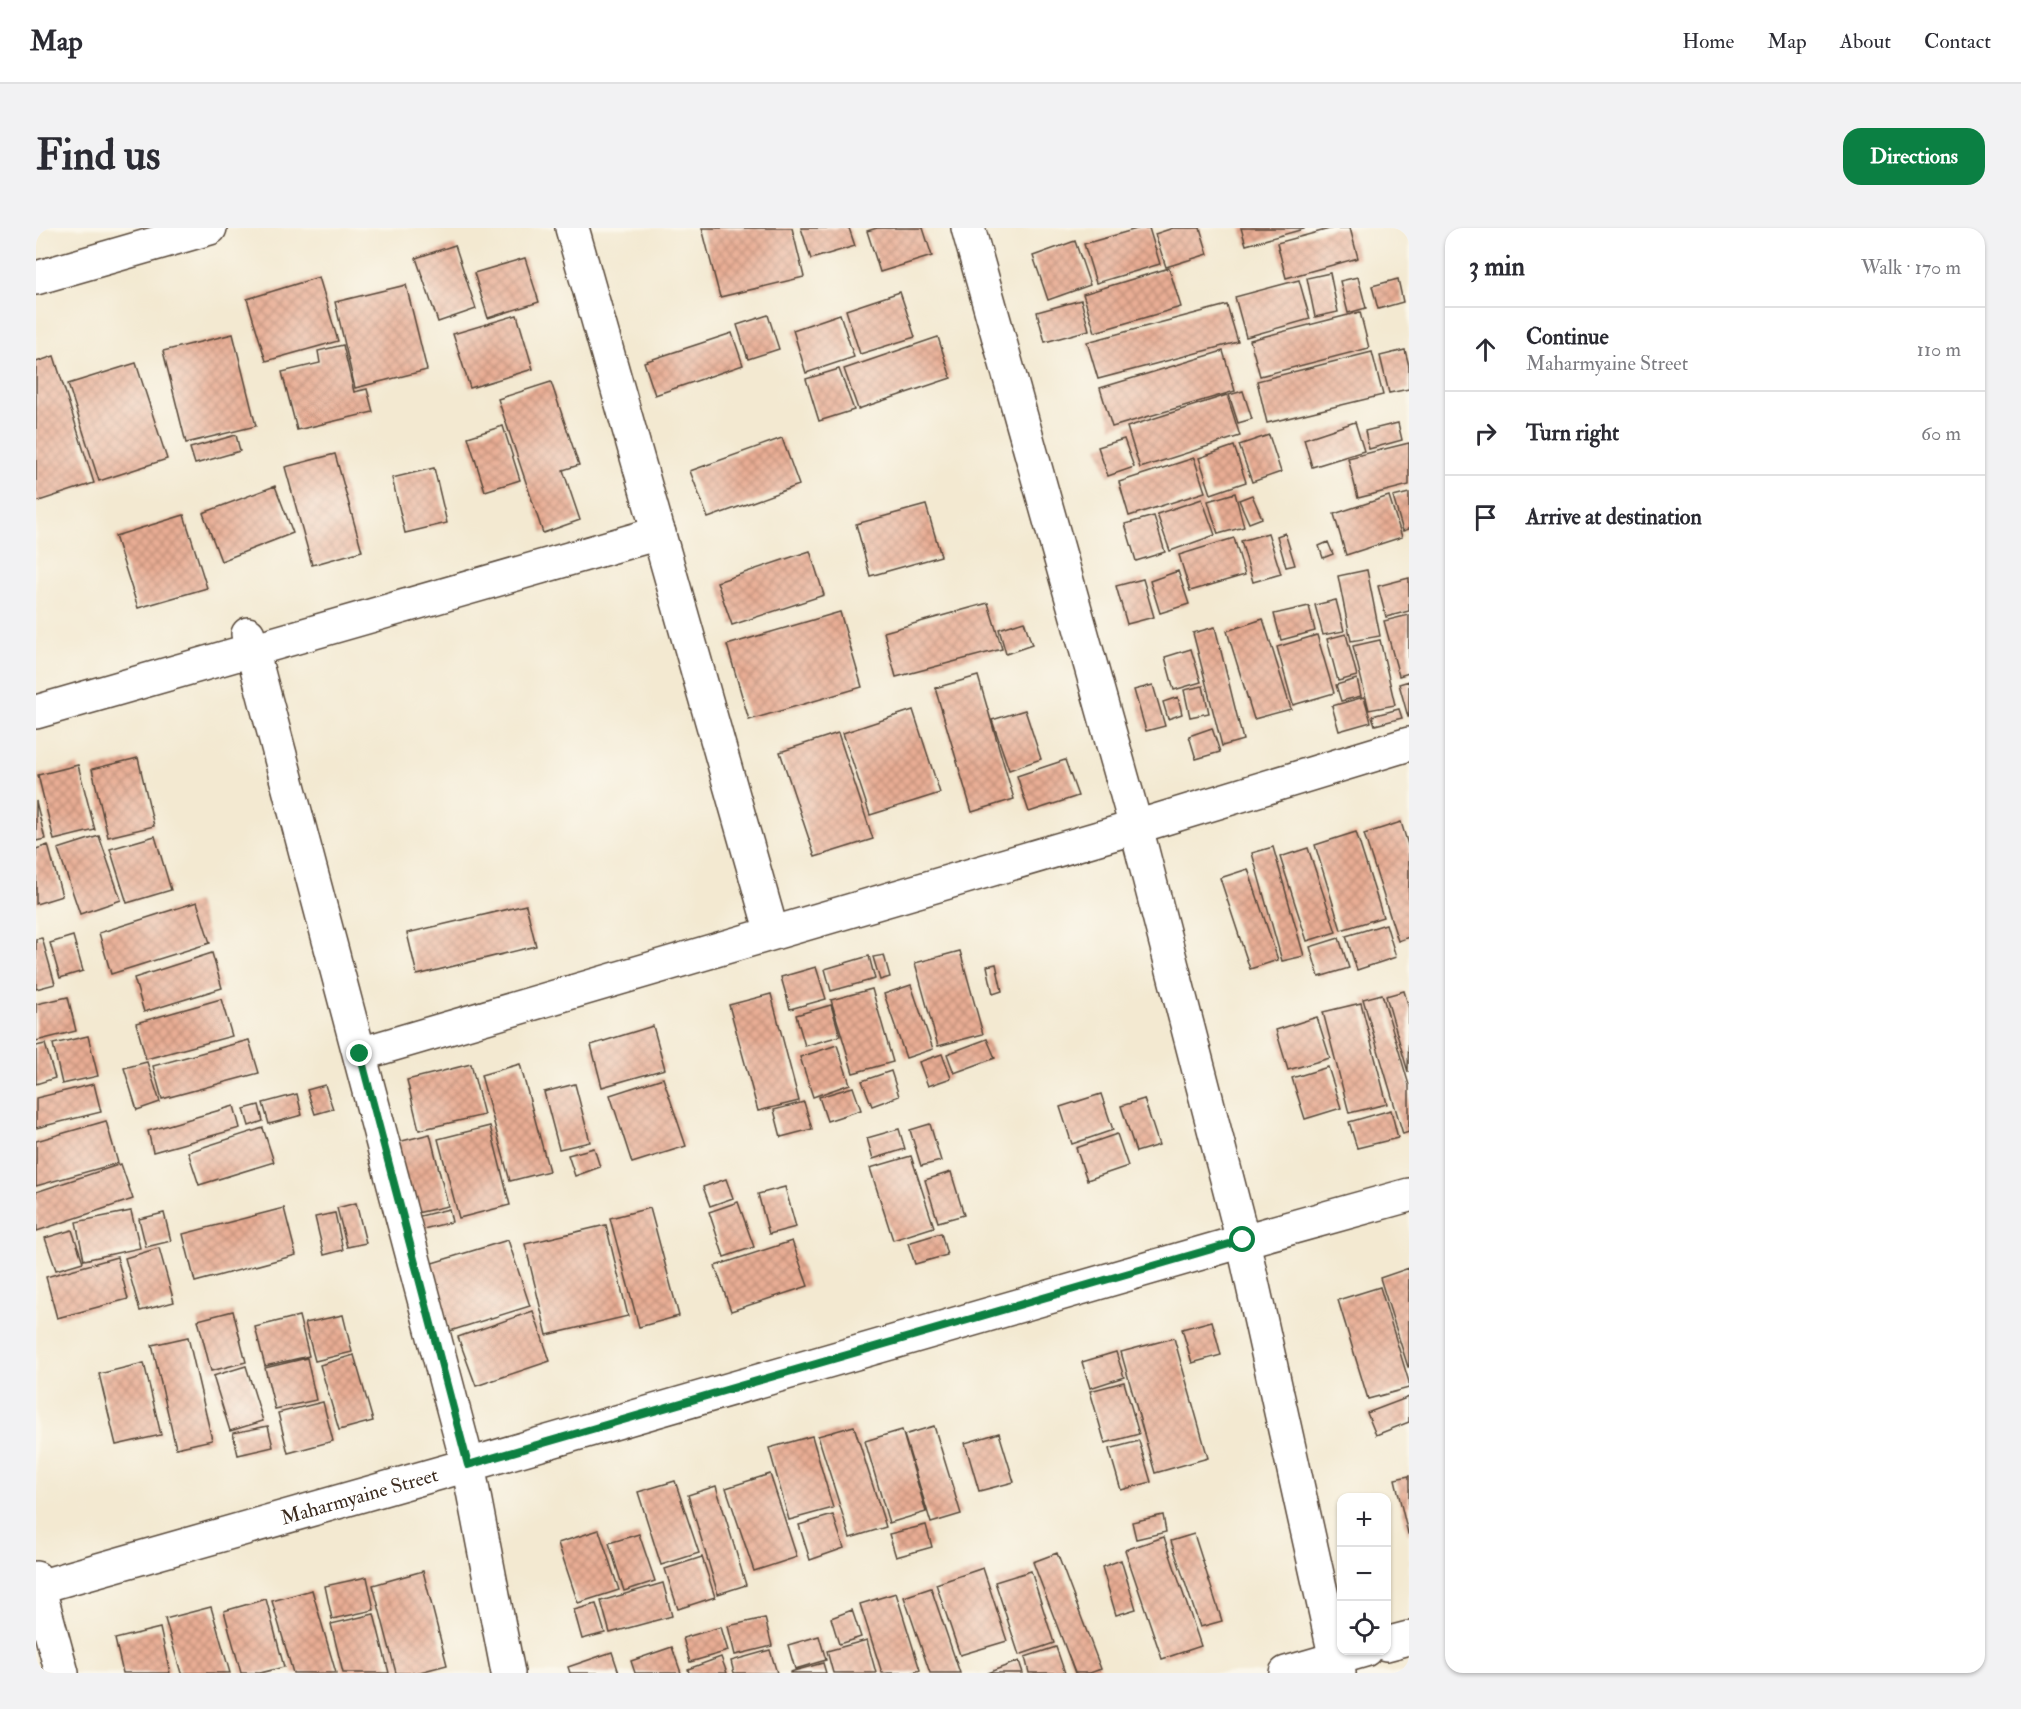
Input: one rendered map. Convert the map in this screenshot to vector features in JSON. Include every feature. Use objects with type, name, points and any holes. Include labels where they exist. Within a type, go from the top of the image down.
[{"type":"street","points":[[36,278],[210,228]]},
{"type":"street","points":[[572,228],[772,933]]},
{"type":"street","points":[[968,228],[1136,827],[1243,1240],[1337,1666]]},
{"type":"street","points":[[36,712],[251,642],[659,532]]},
{"type":"street","points":[[251,642],[468,1465],[508,1673]]},
{"type":"street","points":[[360,1054],[1136,827],[1409,744]]},
{"type":"street","name":"Maharmyaine Street","points":[[37,1583],[468,1465],[1243,1240],[1409,1195]]},
{"type":"street","points":[[37,1583],[62,1673]]},
{"type":"street","points":[[1391,1643],[1409,1638]]},
{"type":"street","points":[[1286,1673],[1337,1666],[1356,1655]]},
{"type":"building","points":[[702,228],[792,228],[804,277],[720,297]]},
{"type":"building","points":[[801,228],[849,228],[855,246],[811,259]]},
{"type":"building","points":[[877,228],[923,228],[932,256],[880,272],[867,231]]},
{"type":"building","points":[[1140,228],[1149,228],[1160,264],[1096,283],[1084,244]]},
{"type":"building","points":[[1173,228],[1200,228],[1208,254],[1166,267],[1155,234]]},
{"type":"building","points":[[1241,228],[1304,228],[1304,229],[1246,245]]},
{"type":"building","points":[[1333,228],[1350,228],[1358,258],[1286,278],[1277,243]]},
{"type":"building","points":[[1075,241],[1090,285],[1048,300],[1033,256]]},
{"type":"building","points":[[455,245],[476,309],[438,322],[416,258]]},
{"type":"building","points":[[525,258],[539,302],[488,318],[474,273]]},
{"type":"building","points":[[1169,268],[1181,307],[1095,332],[1083,294]]},
{"type":"building","points":[[1330,273],[1338,312],[1315,317],[1307,278]]},
{"type":"building","points":[[319,277],[338,341],[266,361],[247,299]]},
{"type":"building","points":[[1358,277],[1366,308],[1348,313],[1340,281]]},
{"type":"building","points":[[1398,279],[1403,302],[1378,309],[1372,286]]},
{"type":"building","points":[[1299,280],[1310,319],[1246,337],[1235,297]]},
{"type":"building","points":[[406,285],[427,370],[355,388],[335,302]]},
{"type":"building","points":[[900,292],[915,337],[860,354],[846,310]]},
{"type":"building","points":[[1081,300],[1089,330],[1045,342],[1037,312]]},
{"type":"building","points":[[1227,305],[1238,342],[1098,379],[1087,342]]},
{"type":"building","points":[[1360,312],[1369,348],[1260,376],[1250,340]]},
{"type":"building","points":[[840,314],[854,357],[806,373],[793,330]]},
{"type":"building","points":[[517,315],[533,369],[470,388],[453,334]]},
{"type":"building","points":[[768,315],[779,349],[748,359],[737,325]]},
{"type":"building","points":[[732,333],[743,365],[655,395],[644,362]]},
{"type":"building","points":[[233,334],[256,426],[186,443],[163,351]]},
{"type":"building","points":[[938,337],[951,378],[858,409],[844,369]]},
{"type":"building","points":[[343,345],[354,392],[367,389],[373,412],[297,430],[282,372],[320,363],[318,351]]},
{"type":"building","points":[[1405,350],[1409,366],[1409,389],[1389,393],[1380,356]]},
{"type":"building","points":[[1223,351],[1235,391],[1112,427],[1100,388]]},
{"type":"building","points":[[1372,352],[1383,395],[1267,423],[1257,381]]},
{"type":"building","points":[[54,356],[94,483],[36,502],[36,362]]},
{"type":"building","points":[[136,363],[167,459],[99,481],[68,384]]},
{"type":"building","points":[[839,369],[854,410],[819,421],[806,379]]},
{"type":"building","points":[[551,382],[579,465],[563,470],[580,520],[543,533],[498,399]]},
{"type":"building","points":[[1243,391],[1252,419],[1238,423],[1229,395]]},
{"type":"building","points":[[1227,395],[1240,436],[1140,468],[1127,427]]},
{"type":"building","points":[[1355,422],[1364,451],[1312,467],[1304,439]]},
{"type":"building","points":[[1398,423],[1402,440],[1369,449],[1365,431]]},
{"type":"building","points":[[503,426],[520,480],[485,491],[468,437]]},
{"type":"building","points":[[236,435],[240,451],[195,464],[190,448]]},
{"type":"building","points":[[1269,435],[1281,472],[1252,482],[1239,445]]},
{"type":"building","points":[[782,438],[799,485],[708,518],[690,471]]},
{"type":"building","points":[[1124,439],[1134,467],[1108,476],[1098,447]]},
{"type":"building","points":[[1409,443],[1409,485],[1358,498],[1348,458]]},
{"type":"building","points":[[1234,446],[1246,482],[1211,494],[1199,458]]},
{"type":"building","points":[[335,454],[362,551],[312,565],[285,467]]},
{"type":"building","points":[[1194,458],[1205,492],[1129,516],[1119,482]]},
{"type":"building","points":[[434,468],[447,523],[405,533],[392,478]]},
{"type":"building","points":[[275,486],[293,533],[221,561],[203,513]]},
{"type":"building","points":[[1235,493],[1244,527],[1218,534],[1208,501]]},
{"type":"building","points":[[1409,493],[1409,529],[1403,531],[1393,497]]},
{"type":"building","points":[[1252,495],[1262,518],[1249,523],[1239,500]]},
{"type":"building","points":[[1389,496],[1402,537],[1346,555],[1334,514]]},
{"type":"building","points":[[1202,499],[1215,535],[1170,551],[1157,514]]},
{"type":"building","points":[[926,505],[941,556],[870,576],[856,524]]},
{"type":"building","points":[[184,515],[207,588],[138,608],[115,536]]},
{"type":"building","points":[[1154,516],[1165,552],[1136,561],[1125,524]]},
{"type":"building","points":[[1268,533],[1281,574],[1253,582],[1241,541]]},
{"type":"building","points":[[1285,533],[1295,565],[1286,567],[1277,536]]},
{"type":"building","points":[[1234,538],[1245,575],[1190,591],[1179,555]]},
{"type":"building","points":[[1328,542],[1333,554],[1323,558],[1319,546]]},
{"type":"building","points":[[810,551],[824,595],[732,625],[717,582]]},
{"type":"building","points":[[1367,570],[1380,636],[1351,641],[1338,576]]},
{"type":"building","points":[[1178,571],[1189,604],[1160,613],[1150,581]]},
{"type":"building","points":[[1409,578],[1409,611],[1386,617],[1378,586]]},
{"type":"building","points":[[1143,579],[1154,617],[1127,624],[1116,586]]},
{"type":"building","points":[[1336,600],[1344,631],[1323,635],[1315,605]]},
{"type":"building","points":[[988,603],[1002,649],[896,677],[884,632]]},
{"type":"building","points":[[1309,606],[1315,631],[1281,640],[1274,614]]},
{"type":"building","points":[[840,612],[862,687],[749,720],[727,645]]},
{"type":"building","points":[[1409,615],[1409,673],[1399,676],[1384,621]]},
{"type":"building","points":[[1263,619],[1291,709],[1254,719],[1227,631]]},
{"type":"building","points":[[1024,621],[1032,645],[1006,654],[999,629]]},
{"type":"building","points":[[1215,627],[1243,740],[1222,746],[1193,633]]},
{"type":"building","points":[[1346,634],[1357,676],[1338,681],[1327,639]]},
{"type":"building","points":[[1317,635],[1334,693],[1293,705],[1277,647]]},
{"type":"building","points":[[1380,640],[1395,705],[1369,710],[1353,646]]},
{"type":"building","points":[[1191,649],[1201,682],[1174,690],[1165,657]]},
{"type":"building","points":[[978,676],[1014,799],[972,812],[935,688]]},
{"type":"building","points":[[1357,679],[1361,696],[1341,701],[1336,685]]},
{"type":"building","points":[[1409,681],[1409,717],[1408,717],[1399,684]]},
{"type":"building","points":[[1153,685],[1165,726],[1146,731],[1134,690]]},
{"type":"building","points":[[1203,686],[1209,713],[1190,717],[1184,690]]},
{"type":"building","points":[[1178,697],[1182,714],[1168,719],[1163,702]]},
{"type":"building","points":[[1364,697],[1371,722],[1339,731],[1332,706]]},
{"type":"building","points":[[1399,709],[1402,718],[1375,725],[1372,716]]},
{"type":"building","points":[[913,710],[940,793],[870,815],[843,733]]},
{"type":"building","points":[[1025,710],[1041,759],[1009,770],[992,720]]},
{"type":"building","points":[[1212,728],[1220,752],[1196,759],[1189,736]]},
{"type":"building","points":[[838,733],[873,839],[815,857],[780,752]]},
{"type":"building","points":[[138,758],[154,826],[108,837],[92,769]]},
{"type":"building","points":[[1065,760],[1078,796],[1029,812],[1017,776]]},
{"type":"building","points":[[78,765],[95,830],[54,840],[38,775]]},
{"type":"building","points":[[36,801],[45,839],[36,841]]},
{"type":"building","points":[[1401,822],[1409,848],[1409,937],[1398,941],[1364,834]]},
{"type":"building","points":[[1356,832],[1383,917],[1341,930],[1315,845]]},
{"type":"building","points":[[99,836],[121,900],[80,914],[58,849]]},
{"type":"building","points":[[155,836],[171,890],[127,903],[110,849]]},
{"type":"building","points":[[48,845],[62,896],[36,904],[36,849]]},
{"type":"building","points":[[1273,847],[1304,956],[1282,961],[1252,853]]},
{"type":"building","points":[[1308,848],[1336,932],[1307,941],[1280,857]]},
{"type":"building","points":[[1248,869],[1278,960],[1250,969],[1220,878]]},
{"type":"building","points":[[197,902],[210,943],[111,974],[99,933]]},
{"type":"building","points":[[526,905],[536,946],[417,975],[407,933]]},
{"type":"building","points":[[1386,924],[1396,957],[1357,970],[1346,936]]},
{"type":"building","points":[[73,936],[83,971],[60,978],[50,943]]},
{"type":"building","points":[[42,938],[55,984],[36,989],[36,939]]},
{"type":"building","points":[[1339,938],[1349,968],[1319,977],[1310,947]]},
{"type":"building","points":[[960,951],[983,1034],[938,1046],[915,963]]},
{"type":"building","points":[[212,953],[222,988],[144,1012],[134,978]]},
{"type":"building","points":[[884,955],[890,977],[880,980],[873,957]]},
{"type":"building","points":[[869,956],[875,979],[831,991],[825,969]]},
{"type":"building","points":[[996,964],[1002,991],[993,994],[987,966]]},
{"type":"building","points":[[816,967],[826,999],[790,1009],[781,977]]},
{"type":"building","points":[[911,985],[933,1049],[906,1058],[884,994]]},
{"type":"building","points":[[872,989],[893,1062],[853,1073],[831,1000]]},
{"type":"building","points":[[1404,991],[1409,1008],[1408,1072],[1386,996]]},
{"type":"building","points":[[771,994],[799,1101],[758,1111],[729,1005]]},
{"type":"building","points":[[1382,994],[1409,1085],[1409,1132],[1403,1134],[1363,999]]},
{"type":"building","points":[[68,997],[76,1031],[36,1041],[36,1004]]},
{"type":"building","points":[[221,999],[232,1036],[146,1059],[136,1023]]},
{"type":"building","points":[[1361,1003],[1387,1104],[1349,1113],[1323,1012]]},
{"type":"building","points":[[831,1005],[840,1036],[805,1046],[796,1015]]},
{"type":"building","points":[[1317,1017],[1330,1058],[1288,1070],[1276,1030]]},
{"type":"building","points":[[653,1026],[665,1069],[602,1087],[591,1045]]},
{"type":"building","points":[[88,1036],[98,1076],[62,1084],[53,1044]]},
{"type":"building","points":[[987,1039],[995,1058],[954,1073],[947,1054]]},
{"type":"building","points":[[249,1040],[259,1073],[162,1099],[153,1066]]},
{"type":"building","points":[[45,1044],[55,1078],[36,1084],[36,1046]]},
{"type":"building","points":[[837,1045],[850,1084],[813,1097],[800,1057]]},
{"type":"building","points":[[942,1054],[951,1078],[928,1086],[919,1062]]},
{"type":"building","points":[[147,1062],[160,1102],[137,1110],[124,1068]]},
{"type":"building","points":[[471,1064],[484,1115],[419,1130],[407,1080]]},
{"type":"building","points":[[520,1064],[549,1171],[510,1181],[481,1075]]},
{"type":"building","points":[[1328,1067],[1341,1108],[1305,1119],[1292,1078]]},
{"type":"building","points":[[891,1071],[899,1096],[872,1106],[862,1081]]},
{"type":"building","points":[[663,1078],[686,1146],[632,1163],[610,1095]]},
{"type":"building","points":[[94,1084],[101,1112],[36,1128],[36,1098]]},
{"type":"building","points":[[575,1084],[590,1142],[559,1149],[544,1092]]},
{"type":"building","points":[[325,1085],[333,1109],[315,1114],[307,1090]]},
{"type":"building","points":[[853,1087],[861,1110],[827,1121],[819,1097]]},
{"type":"building","points":[[297,1094],[302,1115],[269,1124],[263,1103]]},
{"type":"building","points":[[1101,1094],[1113,1130],[1072,1144],[1060,1107]]},
{"type":"building","points":[[1144,1099],[1159,1145],[1136,1152],[1121,1106]]},
{"type":"building","points":[[804,1102],[812,1129],[781,1137],[774,1110]]},
{"type":"building","points":[[259,1105],[263,1121],[249,1126],[244,1109]]},
{"type":"building","points":[[234,1106],[240,1128],[153,1152],[148,1131]]},
{"type":"building","points":[[1391,1110],[1398,1138],[1357,1148],[1349,1122]]},
{"type":"building","points":[[106,1121],[118,1163],[36,1186],[36,1141]]},
{"type":"building","points":[[930,1124],[941,1161],[921,1166],[910,1130]]},
{"type":"building","points":[[490,1126],[510,1205],[459,1218],[438,1139]]},
{"type":"building","points":[[263,1128],[274,1162],[199,1185],[188,1152]]},
{"type":"building","points":[[899,1129],[905,1149],[873,1159],[867,1138]]},
{"type":"building","points":[[430,1134],[448,1206],[412,1214],[394,1143]]},
{"type":"building","points":[[1117,1134],[1128,1166],[1087,1180],[1076,1148]]},
{"type":"building","points":[[594,1148],[600,1167],[575,1176],[568,1155]]},
{"type":"building","points":[[911,1156],[934,1227],[893,1240],[870,1168]]},
{"type":"building","points":[[121,1164],[133,1199],[37,1231],[36,1192]]},
{"type":"building","points":[[951,1172],[964,1215],[938,1222],[925,1180]]},
{"type":"building","points":[[726,1179],[733,1198],[710,1206],[703,1187]]},
{"type":"building","points":[[785,1187],[796,1227],[769,1234],[758,1194]]},
{"type":"building","points":[[738,1202],[754,1247],[724,1257],[709,1212]]},
{"type":"building","points":[[356,1203],[366,1243],[347,1247],[337,1208]]},
{"type":"building","points":[[284,1208],[296,1255],[195,1282],[183,1234]]},
{"type":"building","points":[[650,1208],[679,1316],[639,1327],[610,1218]]},
{"type":"building","points":[[449,1209],[452,1222],[415,1231],[412,1218]]},
{"type":"building","points":[[131,1211],[140,1248],[84,1260],[76,1222]]},
{"type":"building","points":[[164,1213],[171,1241],[146,1247],[139,1219]]},
{"type":"building","points":[[335,1213],[343,1250],[324,1255],[315,1217]]},
{"type":"building","points":[[606,1225],[628,1316],[547,1335],[525,1244]]},
{"type":"building","points":[[72,1230],[83,1262],[56,1270],[45,1238]]},
{"type":"building","points":[[941,1233],[947,1255],[915,1264],[908,1243]]},
{"type":"building","points":[[508,1240],[530,1306],[450,1331],[429,1264]]},
{"type":"building","points":[[792,1241],[808,1286],[731,1311],[715,1266]]},
{"type":"building","points":[[159,1248],[174,1302],[140,1311],[125,1258]]},
{"type":"building","points":[[117,1257],[128,1299],[57,1318],[46,1277]]},
{"type":"building","points":[[1409,1268],[1409,1367],[1408,1367],[1380,1278]]},
{"type":"building","points":[[1380,1287],[1409,1388],[1368,1399],[1338,1300]]},
{"type":"building","points":[[233,1311],[246,1362],[211,1371],[198,1320]]},
{"type":"building","points":[[533,1311],[550,1361],[476,1386],[458,1337]]},
{"type":"building","points":[[343,1315],[352,1352],[315,1361],[305,1323]]},
{"type":"building","points":[[299,1316],[309,1356],[265,1366],[255,1327]]},
{"type":"building","points":[[1212,1321],[1221,1355],[1192,1363],[1182,1329]]},
{"type":"building","points":[[188,1337],[212,1440],[176,1448],[152,1345]]},
{"type":"building","points":[[1174,1338],[1208,1458],[1155,1473],[1121,1352]]},
{"type":"building","points":[[1116,1352],[1124,1377],[1090,1388],[1082,1362]]},
{"type":"building","points":[[354,1355],[373,1421],[339,1430],[320,1365]]},
{"type":"building","points":[[307,1358],[316,1400],[275,1409],[265,1368]]},
{"type":"building","points":[[144,1363],[161,1435],[116,1445],[99,1374]]},
{"type":"building","points":[[246,1366],[263,1421],[230,1431],[213,1376]]},
{"type":"building","points":[[1124,1382],[1139,1434],[1105,1443],[1090,1391]]},
{"type":"building","points":[[1409,1397],[1409,1422],[1376,1435],[1367,1413]]},
{"type":"building","points":[[323,1402],[333,1441],[288,1453],[278,1413]]},
{"type":"building","points":[[268,1426],[273,1447],[238,1455],[233,1433]]},
{"type":"building","points":[[854,1426],[886,1527],[850,1538],[818,1436]]},
{"type":"building","points":[[934,1426],[961,1514],[931,1523],[904,1435]]},
{"type":"building","points":[[902,1430],[926,1512],[889,1523],[865,1441]]},
{"type":"building","points":[[999,1433],[1014,1482],[979,1491],[965,1443]]},
{"type":"building","points":[[812,1436],[833,1508],[789,1520],[769,1448]]},
{"type":"building","points":[[1139,1441],[1151,1482],[1121,1490],[1109,1449]]},
{"type":"building","points":[[770,1474],[797,1557],[754,1571],[726,1488]]},
{"type":"building","points":[[1409,1476],[1409,1534],[1408,1534],[1395,1479]]},
{"type":"building","points":[[675,1481],[699,1553],[661,1565],[638,1492]]},
{"type":"building","points":[[716,1486],[746,1585],[718,1594],[688,1495]]},
{"type":"building","points":[[833,1515],[844,1548],[810,1560],[799,1525]]},
{"type":"building","points":[[1163,1515],[1166,1532],[1136,1539],[1132,1522]]},
{"type":"building","points":[[926,1525],[932,1547],[896,1557],[889,1534]]},
{"type":"building","points":[[599,1530],[619,1590],[578,1603],[558,1543]]},
{"type":"building","points":[[639,1534],[655,1581],[624,1591],[609,1543]]},
{"type":"building","points":[[1194,1534],[1222,1621],[1200,1627],[1171,1541]]},
{"type":"building","points":[[1164,1537],[1201,1646],[1162,1659],[1125,1550]]},
{"type":"building","points":[[1057,1553],[1101,1669],[1090,1673],[1075,1673],[1033,1562]]},
{"type":"building","points":[[702,1557],[715,1597],[678,1609],[665,1569]]},
{"type":"building","points":[[1121,1560],[1136,1609],[1116,1615],[1102,1567]]},
{"type":"building","points":[[983,1568],[1007,1641],[960,1655],[936,1584]]},
{"type":"building","points":[[423,1571],[447,1665],[416,1673],[396,1673],[373,1585]]},
{"type":"building","points":[[1031,1571],[1054,1643],[1019,1655],[995,1582]]},
{"type":"building","points":[[367,1577],[374,1610],[332,1619],[325,1586]]},
{"type":"building","points":[[663,1583],[672,1616],[610,1633],[601,1601]]},
{"type":"building","points":[[931,1588],[960,1673],[930,1673],[904,1597]]},
{"type":"building","points":[[312,1590],[336,1673],[293,1673],[272,1601]]},
{"type":"building","points":[[896,1593],[920,1670],[912,1673],[882,1673],[860,1604]]},
{"type":"building","points":[[266,1599],[284,1667],[260,1673],[241,1673],[224,1611]]},
{"type":"building","points":[[596,1604],[605,1633],[582,1639],[574,1610]]},
{"type":"building","points":[[211,1607],[230,1673],[181,1673],[165,1619]]},
{"type":"building","points":[[852,1610],[861,1637],[839,1644],[831,1618]]},
{"type":"building","points":[[374,1614],[389,1673],[343,1673],[331,1624]]},
{"type":"building","points":[[765,1618],[772,1646],[735,1655],[728,1626]]},
{"type":"building","points":[[721,1627],[728,1651],[690,1662],[683,1638]]},
{"type":"building","points":[[160,1628],[170,1673],[123,1673],[115,1639]]},
{"type":"building","points":[[819,1636],[826,1660],[795,1669],[788,1645]]},
{"type":"building","points":[[867,1640],[876,1673],[833,1673],[827,1651]]},
{"type":"building","points":[[672,1647],[681,1673],[635,1673],[631,1661]]},
{"type":"building","points":[[1056,1647],[1065,1673],[1029,1673],[1025,1657]]},
{"type":"building","points":[[770,1650],[777,1673],[734,1673],[731,1661]]},
{"type":"building","points":[[612,1652],[619,1673],[570,1673],[568,1667]]},
{"type":"building","points":[[721,1657],[727,1673],[689,1673],[688,1669]]},
{"type":"building","points":[[1019,1661],[1023,1673],[987,1673]]},
{"type":"building","points":[[823,1663],[826,1673],[790,1673],[790,1672]]},
{"type":"route","points":[[360,1054],[468,1465],[1243,1240]]}]
